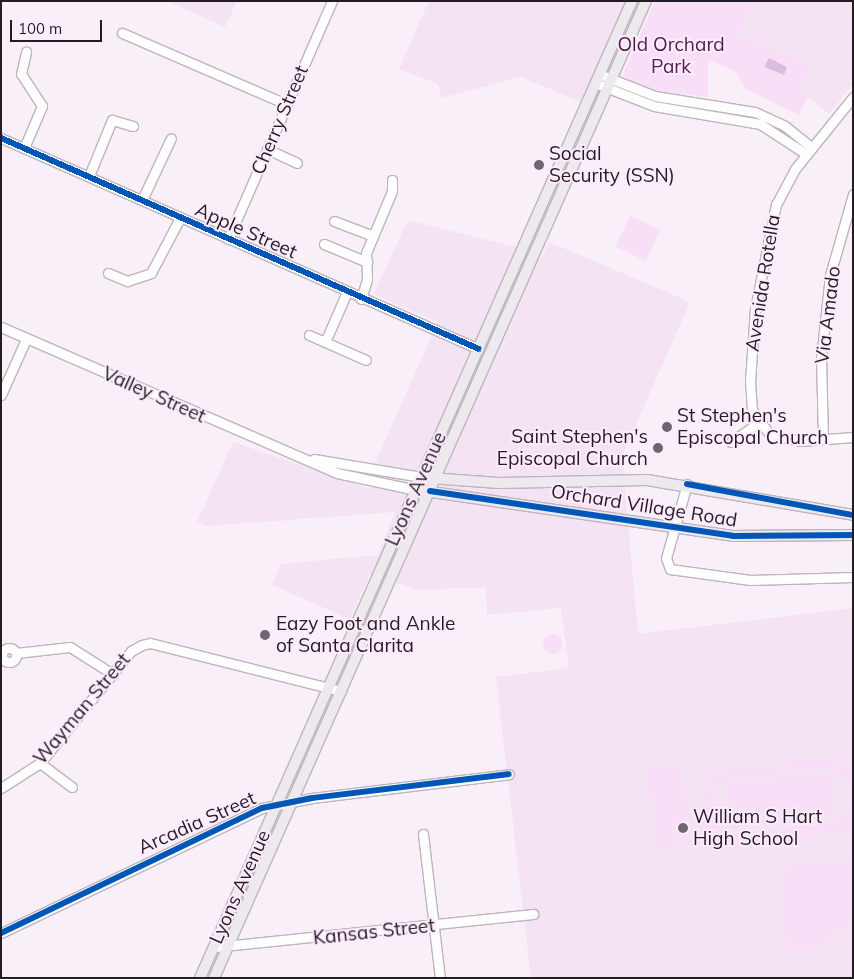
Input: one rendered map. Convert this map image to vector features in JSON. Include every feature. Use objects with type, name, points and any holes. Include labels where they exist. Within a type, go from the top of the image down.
[{"type":"main road","name":"Lyons Avenue","points":[[200,978],[633,1]]},
{"type":"main road","name":"Lyons Avenue","points":[[214,978],[645,3]]},
{"type":"main road","points":[[518,259],[528,270]]},
{"type":"main road","name":"Orchard Village Road","points":[[422,477],[499,483],[608,478],[687,484],[853,515]]},
{"type":"main road","name":"Orchard Village Road","points":[[416,490],[675,528],[768,538],[853,535]]},
{"type":"street","name":"Cherry Street","points":[[228,239],[332,1]]},
{"type":"street","points":[[633,1],[645,3]]},
{"type":"street","points":[[122,33],[286,104]]},
{"type":"street","points":[[24,148],[42,106],[21,74],[26,52]]},
{"type":"street","points":[[597,79],[655,96],[755,112],[808,151]]},
{"type":"street","name":"Avenida Rotella","points":[[758,423],[750,391],[751,353],[764,251],[776,204],[808,151],[853,97]]},
{"type":"street","points":[[88,176],[112,120],[133,126]]},
{"type":"street","name":"Apple Street","points":[[1,138],[361,299],[478,349]]},
{"type":"street","points":[[142,200],[171,138]]},
{"type":"street","points":[[267,149],[297,163]]},
{"type":"street","points":[[361,299],[373,236],[392,191],[392,180]]},
{"type":"street","name":"Via Amado","points":[[823,439],[821,358],[830,274],[853,194]]},
{"type":"street","points":[[108,273],[127,281],[152,273],[180,218]]},
{"type":"street","points":[[334,221],[373,236]]},
{"type":"street","points":[[324,244],[367,262]]},
{"type":"street","points":[[325,342],[347,292]]},
{"type":"street","name":"Valley Street","points":[[1,327],[337,472],[416,490]]},
{"type":"street","points":[[309,335],[366,360]]},
{"type":"street","points":[[1,395],[26,339]]},
{"type":"street","points":[[731,442],[758,423],[784,441],[853,437]]},
{"type":"street","name":"Valley Street","points":[[308,459],[422,477]]},
{"type":"street","points":[[687,484],[666,558],[670,569],[681,573],[782,582],[853,577]]},
{"type":"street","name":"Wayman Street","points":[[1,788],[40,763],[131,651],[150,643],[326,690],[341,692]]},
{"type":"street","points":[[16,653],[70,647],[112,673]]},
{"type":"street","points":[[40,763],[72,787]]},
{"type":"street","name":"Arcadia Street","points":[[1,933],[236,818],[277,805],[294,800],[509,774]]},
{"type":"street","points":[[423,834],[440,978]]},
{"type":"street","name":"Kansas Street","points":[[214,947],[228,948],[533,914]]},
{"type":"shaded area","points":[[167,1],[237,1],[225,27]]},
{"type":"shaded area","points":[[429,1],[625,1],[581,102],[521,77],[441,98],[438,84],[399,69]]},
{"type":"shaded area","points":[[751,1],[853,1],[853,84],[829,114],[800,91],[811,67],[740,36]]},
{"type":"shaded area","points":[[769,58],[787,67],[784,75],[764,67]]},
{"type":"shaded area","points":[[408,220],[515,247],[541,259],[549,242],[690,302],[622,456],[638,634],[853,608],[853,978],[531,978],[496,677],[569,668],[561,608],[487,615],[486,587],[419,590],[370,574],[350,619],[272,585],[280,564],[378,555],[395,512],[207,526],[197,522],[233,442],[370,489],[375,463],[438,322],[374,294]]},
{"type":"green space","name":"Old Orchard Park","points":[[655,1],[751,1],[740,36],[811,66],[800,90],[808,97],[799,115],[746,89],[736,72],[708,60],[708,97],[656,91],[626,80],[623,73]]},
{"type":"green space","points":[[630,216],[660,230],[646,261],[616,247]]},
{"type":"green space","points":[[553,634],[560,637],[563,644],[560,651],[553,654],[546,651],[543,644],[546,637]]},
{"type":"green space","points":[[825,759],[852,769],[853,786],[843,773],[828,768],[731,779],[713,789],[709,815],[722,831],[735,834],[833,823],[853,805],[853,830],[712,846],[711,839],[716,838],[703,825],[698,806],[712,778],[729,770]]},
{"type":"green space","points":[[681,763],[689,844],[657,847],[648,766]]},
{"type":"green space","points":[[829,773],[834,817],[732,827],[728,784]]},
{"type":"green space","points":[[853,859],[853,911],[847,925],[818,946],[788,950],[779,868]]},
{"type":"cycle path","points":[[1,138],[479,349]]},
{"type":"cycle path","points":[[687,484],[853,515]]},
{"type":"cycle path","points":[[430,491],[733,536],[853,535]]},
{"type":"cycle path","points":[[1,933],[262,808],[312,798],[509,774]]},
{"type":"place","name":"Social Security (SSN)","points":[[539,165]]},
{"type":"place","name":"St Stephen's Episcopal Church","points":[[667,427]]},
{"type":"place","name":"Saint Stephen's Episcopal Church","points":[[658,448]]},
{"type":"place","name":"Eazy Foot and Ankle of Santa Clarita","points":[[265,635]]},
{"type":"place","name":"William S Hart High School","points":[[683,828]]}]
